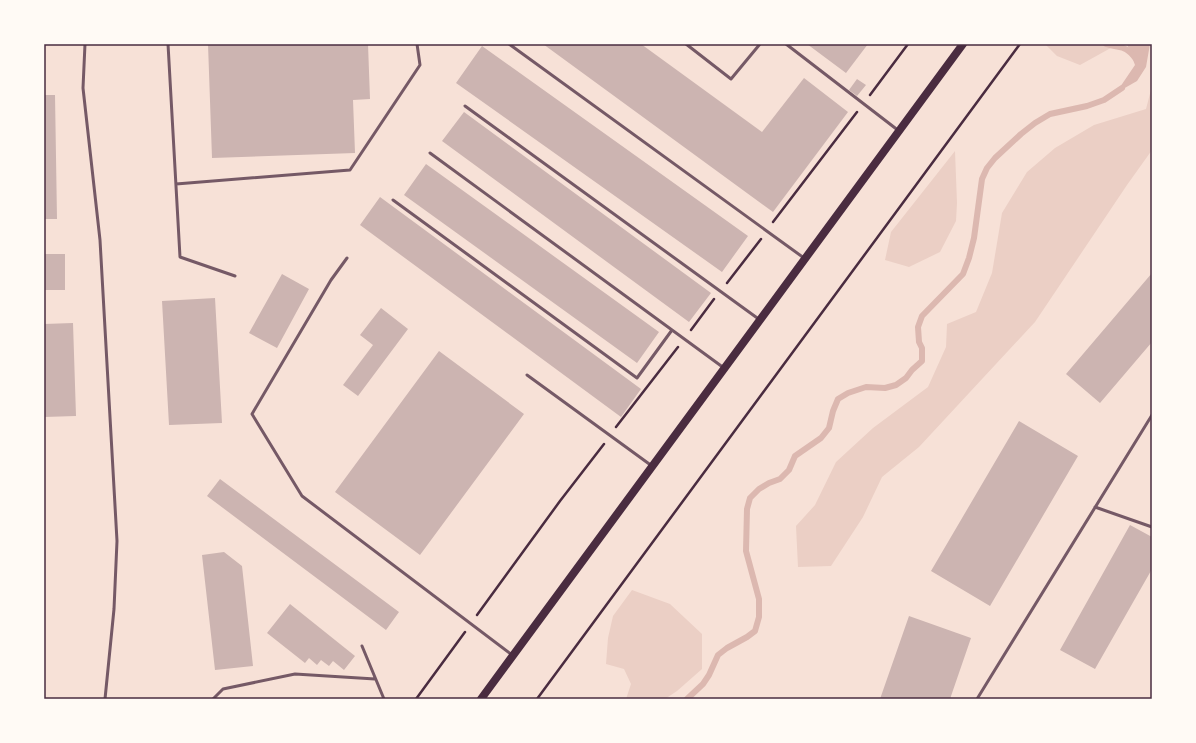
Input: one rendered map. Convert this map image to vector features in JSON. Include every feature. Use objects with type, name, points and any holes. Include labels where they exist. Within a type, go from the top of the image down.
[{"type":"main road","points":[[481,699],[963,44]]},
{"type":"lane","points":[[85,44],[83,88],[100,240],[117,541],[114,609],[104,699]]},
{"type":"lane","points":[[168,44],[180,257],[235,276]]},
{"type":"lane","points":[[176,184],[350,170],[420,65],[417,44]]},
{"type":"lane","points":[[509,44],[805,258]]},
{"type":"lane","points":[[686,44],[731,79],[760,44]]},
{"type":"lane","points":[[786,44],[899,131]]},
{"type":"lane","points":[[465,106],[760,320]]},
{"type":"lane","points":[[430,153],[724,368]]},
{"type":"lane","points":[[393,200],[637,378],[672,330]]},
{"type":"lane","points":[[347,258],[331,280],[252,414],[302,496],[513,656]]},
{"type":"lane","points":[[527,375],[652,466]]},
{"type":"lane","points":[[977,699],[1152,415]]},
{"type":"lane","points":[[1095,507],[1152,527]]},
{"type":"lane","points":[[362,646],[384,699]]},
{"type":"lane","points":[[213,699],[223,689],[295,674],[375,679]]},
{"type":"path","points":[[416,699],[560,501],[908,44]]},
{"type":"path","points":[[537,699],[1020,44]]},
{"type":"shaded area","points":[[1045,44],[1118,44],[1080,65],[1057,56]]},
{"type":"shaded area","points":[[1127,44],[1150,44],[1146,67],[1137,81],[1116,93],[1135,65]]},
{"type":"shaded area","points":[[1152,86],[1152,150],[1035,322],[919,447],[882,477],[863,517],[831,566],[798,567],[796,526],[815,505],[836,462],[873,428],[928,387],[946,347],[947,324],[976,312],[992,273],[1002,213],[1027,172],[1055,148],[1094,125],[1146,109]]},
{"type":"shaded area","points":[[955,151],[957,203],[956,221],[940,252],[909,267],[885,260],[891,232]]},
{"type":"shaded area","points":[[632,590],[670,604],[702,634],[702,669],[677,691],[665,699],[626,699],[631,684],[624,669],[606,664],[608,638],[613,616]]},
{"type":"building","points":[[208,44],[368,44],[370,99],[353,100],[355,153],[212,158]]},
{"type":"building","points":[[543,44],[641,44],[762,132],[804,78],[848,112],[773,212]]},
{"type":"building","points":[[807,44],[868,44],[846,73]]},
{"type":"building","points":[[482,46],[748,236],[722,272],[456,83]]},
{"type":"building","points":[[857,79],[866,85],[857,96],[849,90]]},
{"type":"building","points":[[44,95],[55,95],[57,219],[44,219]]},
{"type":"building","points":[[464,112],[711,293],[689,322],[442,141]]},
{"type":"building","points":[[426,164],[659,332],[637,363],[404,195]]},
{"type":"building","points":[[380,197],[641,389],[621,417],[360,225]]},
{"type":"building","points":[[44,254],[65,254],[65,290],[44,290]]},
{"type":"building","points":[[1152,273],[1152,342],[1100,403],[1066,374]]},
{"type":"building","points":[[282,274],[309,289],[277,348],[249,333]]},
{"type":"building","points":[[215,298],[222,423],[169,425],[162,301]]},
{"type":"building","points":[[381,308],[408,329],[358,396],[343,385],[373,345],[360,335]]},
{"type":"building","points":[[73,323],[76,416],[44,417],[44,324]]},
{"type":"building","points":[[439,351],[524,414],[420,555],[335,492]]},
{"type":"building","points":[[1019,421],[1078,456],[990,606],[931,571]]},
{"type":"building","points":[[220,479],[399,612],[386,630],[207,496]]},
{"type":"building","points":[[1130,525],[1152,537],[1152,569],[1095,669],[1060,650]]},
{"type":"building","points":[[224,552],[242,566],[253,666],[215,670],[202,555]]},
{"type":"building","points":[[290,604],[355,656],[344,670],[333,661],[329,666],[321,660],[317,665],[309,658],[305,663],[267,633]]},
{"type":"building","points":[[909,616],[971,638],[950,699],[880,699]]},
{"type":"waterway","points":[[1106,44],[1126,49],[1136,59]]},
{"type":"waterway","points":[[687,699],[703,684],[718,655],[755,631],[759,617],[759,599],[746,551],[747,509],[750,498],[759,489],[780,479],[789,470],[795,456],[821,438],[829,428],[833,411],[838,399],[848,393],[866,387],[885,388],[896,385],[906,378],[922,361],[922,348],[919,342],[918,327],[922,316],[963,274],[974,238],[982,179],[987,168],[995,158],[1021,134],[1050,114],[1087,106],[1104,100],[1122,88]]}]
